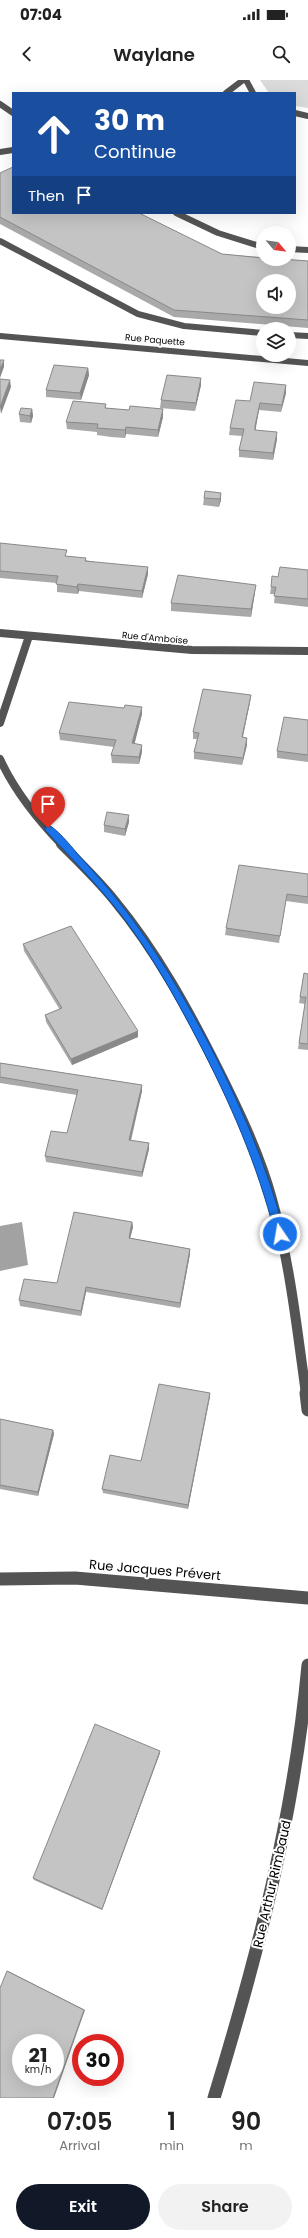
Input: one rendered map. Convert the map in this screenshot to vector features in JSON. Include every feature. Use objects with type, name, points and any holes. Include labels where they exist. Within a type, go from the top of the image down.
[{"type":"street","points":[[227,92],[243,80]]},
{"type":"street","points":[[246,80],[252,92]]},
{"type":"street","points":[[0,104],[12,113]]},
{"type":"street","points":[[296,114],[306,116]]},
{"type":"street","points":[[0,152],[12,150]]},
{"type":"street","points":[[178,214],[205,228],[230,238],[256,245]]},
{"type":"street","points":[[0,241],[138,314],[161,323],[179,326],[256,332]]},
{"type":"street","points":[[296,249],[308,250]]},
{"type":"street","points":[[296,335],[308,336]]},
{"type":"street","name":"Rue Paquette","points":[[0,336],[308,362]]},
{"type":"street","name":"Rue d'Amboise","points":[[0,633],[174,650],[232,653],[308,652]]},
{"type":"street","points":[[0,723],[29,636]]},
{"type":"street","points":[[0,759],[4,779],[110,895],[151,950],[188,1013],[230,1093],[258,1158],[278,1223],[298,1332],[308,1410]]},
{"type":"street","name":"Rue Jacques Prévert","points":[[0,1579],[76,1578],[308,1598]]},
{"type":"street","name":"Rue Arthur Rimbaud","points":[[214,2098],[241,2011],[272,1893],[293,1791],[306,1702],[308,1665]]},
{"type":"shaded area","points":[[260,80],[308,80],[308,108],[296,106],[296,92],[268,92]]},
{"type":"shaded area","points":[[22,1222],[28,1265],[0,1271],[0,1226]]},
{"type":"building","points":[[12,167],[12,214],[141,214],[222,254],[256,257],[256,266],[296,266],[296,260],[308,261],[308,320],[174,310],[0,217],[0,173]]},
{"type":"building","points":[[0,360],[4,360],[0,369]]},
{"type":"building","points":[[54,365],[88,368],[80,393],[46,390]]},
{"type":"building","points":[[167,375],[201,378],[196,403],[161,400]]},
{"type":"building","points":[[0,379],[10,380],[0,407]]},
{"type":"building","points":[[254,382],[286,385],[282,405],[260,403],[255,426],[255,430],[277,432],[273,453],[239,450],[244,429],[230,428],[236,400],[250,401]]},
{"type":"building","points":[[73,401],[106,404],[105,408],[129,410],[130,406],[163,409],[158,430],[126,427],[125,430],[97,428],[98,424],[66,422]]},
{"type":"building","points":[[21,408],[32,409],[30,416],[19,414]]},
{"type":"building","points":[[205,491],[221,493],[220,499],[204,498]]},
{"type":"building","points":[[0,543],[67,550],[65,556],[86,558],[85,561],[148,567],[142,591],[78,584],[77,587],[56,584],[58,576],[0,571]]},
{"type":"building","points":[[280,567],[308,570],[308,599],[274,596],[276,587],[271,587],[272,576],[278,577]]},
{"type":"building","points":[[178,575],[256,585],[251,609],[171,603]]},
{"type":"building","points":[[203,689],[251,695],[242,737],[247,738],[243,758],[194,752],[199,733],[193,732]]},
{"type":"building","points":[[69,702],[124,708],[125,705],[142,707],[132,743],[142,745],[139,757],[111,755],[116,740],[59,733]]},
{"type":"building","points":[[284,717],[308,720],[308,755],[277,751]]},
{"type":"building","points":[[107,812],[129,815],[125,829],[104,825]]},
{"type":"building","points":[[239,865],[308,874],[308,897],[287,894],[280,936],[226,928]]},
{"type":"building","points":[[71,926],[138,1031],[71,1059],[45,1015],[62,1008],[23,944]]},
{"type":"building","points":[[304,973],[308,974],[308,1044],[299,1043],[306,997],[300,997]]},
{"type":"building","points":[[0,1063],[142,1085],[129,1140],[149,1143],[142,1172],[45,1156],[51,1131],[67,1133],[78,1090],[0,1077]]},
{"type":"building","points":[[74,1212],[132,1222],[129,1238],[190,1249],[180,1303],[86,1287],[81,1311],[19,1300],[24,1279],[57,1283]]},
{"type":"building","points":[[159,1384],[210,1393],[188,1505],[102,1489],[110,1455],[141,1461]]},
{"type":"building","points":[[0,1419],[53,1430],[38,1492],[0,1485]]},
{"type":"building","points":[[95,1724],[160,1751],[102,1909],[33,1878]]},
{"type":"building","points":[[7,1971],[84,2010],[76,2034],[72,2034],[72,2044],[64,2067],[64,2034],[12,2034],[12,2086],[57,2086],[53,2098],[0,2098],[0,1988]]},
{"type":"route","points":[[48,828],[110,895],[124,913],[151,950],[181,1000],[230,1093],[258,1158],[269,1190],[280,1234]]}]
